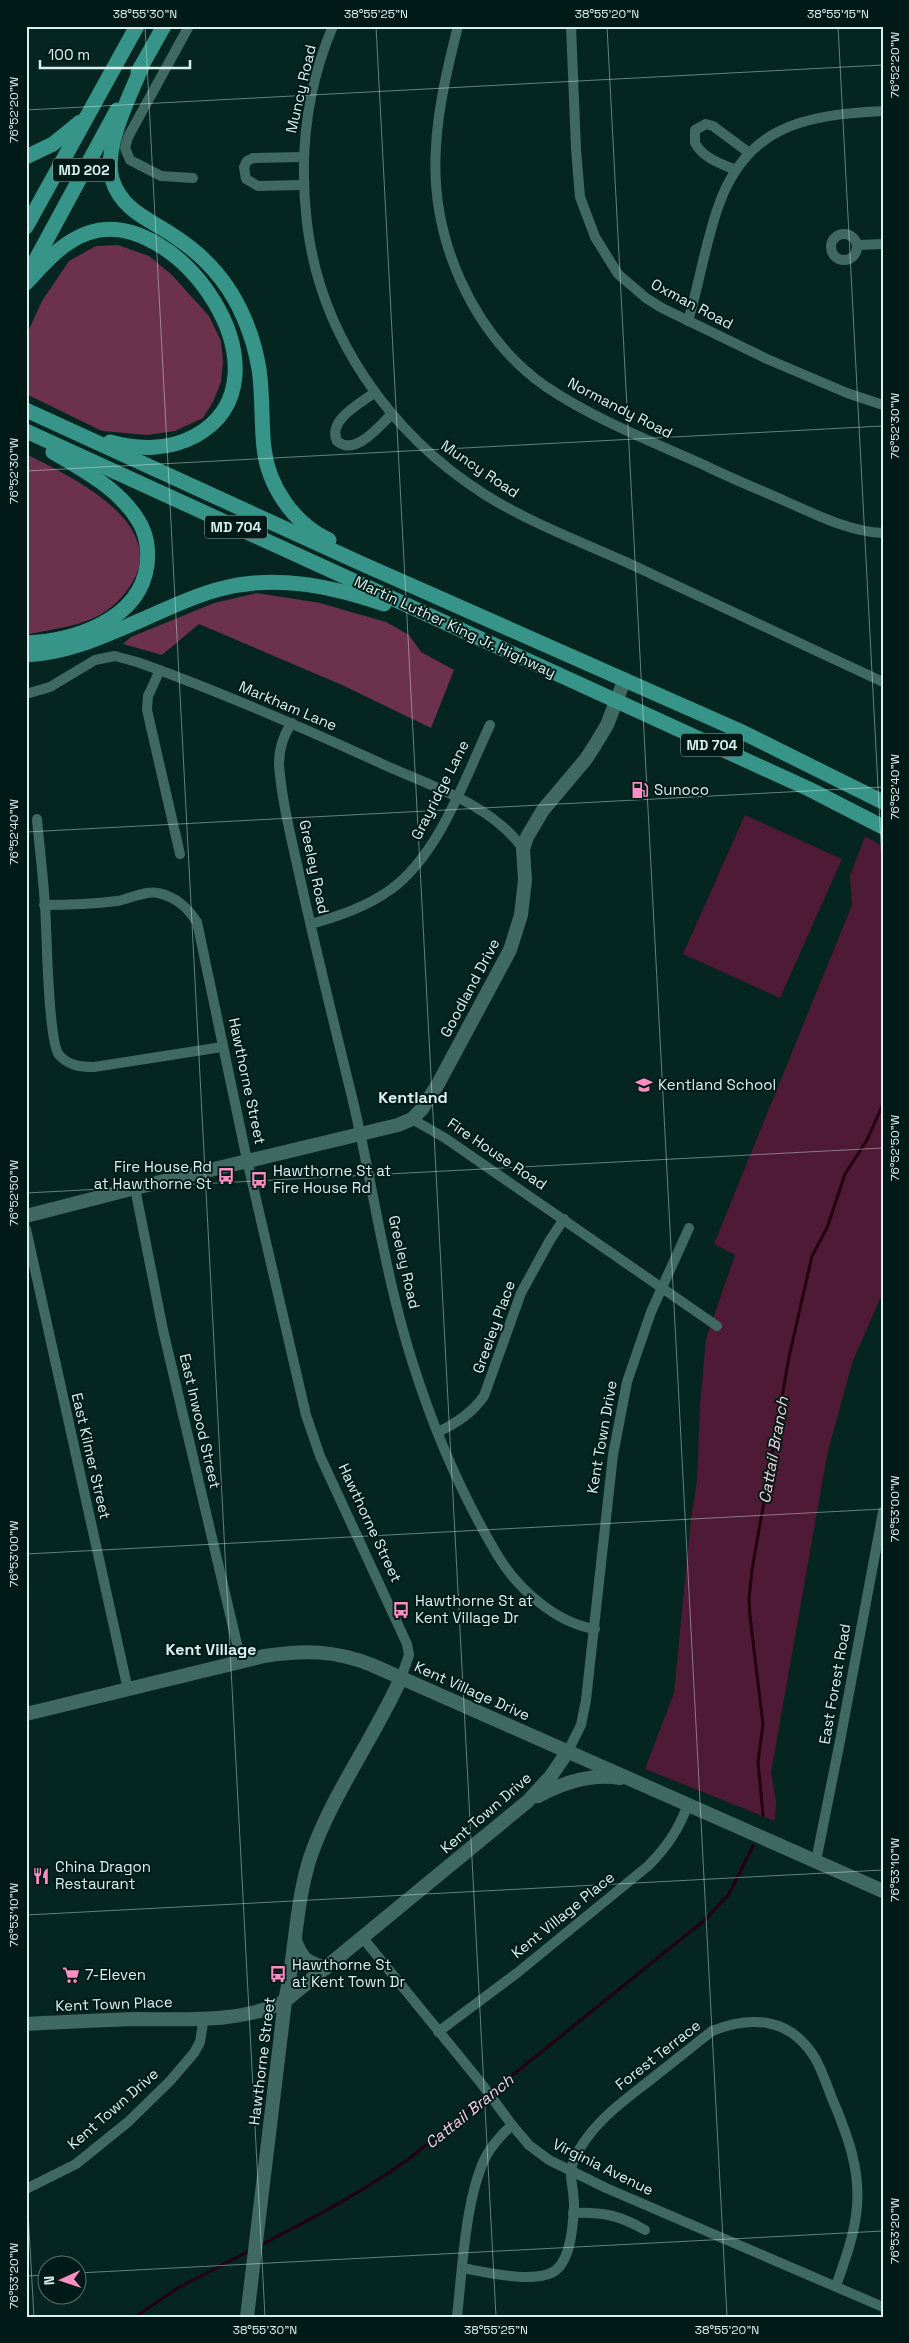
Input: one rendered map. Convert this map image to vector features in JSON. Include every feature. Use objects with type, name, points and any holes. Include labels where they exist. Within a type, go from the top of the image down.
[{"type":"main road","name":"MD 202","points":[[26,227],[137,26]]},
{"type":"main road","name":"MD 202","points":[[26,278],[164,26]]},
{"type":"main road","points":[[143,64],[113,144],[110,171],[118,194],[133,211],[176,237],[203,258],[220,276],[238,305],[255,348],[258,364],[265,457],[271,477],[287,505],[300,520],[324,538],[418,588]]},
{"type":"main road","points":[[26,157],[54,144],[88,114]]},
{"type":"main road","points":[[26,283],[60,249],[78,237],[104,229],[125,230],[156,244],[192,273],[211,297],[231,336],[236,366],[230,397],[219,416],[196,435],[174,444],[139,447],[116,444],[66,429]]},
{"type":"main road","name":"Martin Luther King Jr. Highway","points":[[26,410],[624,681],[740,731],[883,802]]},
{"type":"main road","name":"Martin Luther King Jr. Highway","points":[[26,431],[809,789],[882,825]]},
{"type":"main road","points":[[26,435],[92,477],[126,505],[144,531],[148,555],[146,570],[140,586],[131,602],[118,614],[73,636],[50,641],[26,643]]},
{"type":"main road","points":[[26,655],[73,648],[208,592],[258,582],[297,583],[328,588],[446,623]]},
{"type":"street","points":[[189,26],[128,137],[125,148],[130,160],[161,176],[193,178]]},
{"type":"street","name":"Muncy Road","points":[[333,26],[313,90],[303,157],[303,185],[308,234],[322,289],[342,340],[374,393],[435,459],[501,504],[883,682]]},
{"type":"street","name":"Normandy Road","points":[[458,26],[437,128],[436,184],[439,215],[449,251],[465,290],[479,315],[502,345],[544,385],[574,404],[610,422],[818,516],[854,529],[883,533]]},
{"type":"street","name":"Oxman Road","points":[[571,26],[578,180],[588,223],[611,265],[629,284],[662,308],[767,359],[847,393],[883,405]]},
{"type":"street","points":[[688,321],[716,211],[736,170],[748,152],[771,135],[805,120],[883,111]]},
{"type":"street","points":[[736,170],[715,161],[702,152],[695,143],[695,130],[706,124],[714,126],[748,152]]},
{"type":"street","points":[[303,157],[253,158],[247,161],[244,170],[246,179],[253,184],[303,185]]},
{"type":"street","points":[[858,245],[883,244]]},
{"type":"street","points":[[374,393],[338,423],[334,432],[337,441],[347,446],[356,444],[392,414]]},
{"type":"street","name":"Markham Lane","points":[[26,694],[50,686],[95,660],[115,656],[160,670],[292,723],[456,798],[489,816],[516,840],[523,849]]},
{"type":"street","points":[[160,670],[148,696],[147,710],[180,854]]},
{"type":"street","name":"Goodland Drive","points":[[412,1119],[422,1109],[438,1084],[510,950],[519,925],[523,896],[523,849],[543,810],[586,760],[607,725],[624,681]]},
{"type":"street","name":"Greeley Road","points":[[292,723],[282,740],[279,763],[286,808],[310,924],[361,1133],[400,1316],[412,1360],[438,1432],[485,1533],[500,1559],[516,1580],[548,1609],[578,1626],[595,1629]]},
{"type":"street","name":"Grayridge Lane","points":[[310,924],[356,909],[391,889],[411,871],[426,851],[456,798],[490,725]]},
{"type":"street","points":[[37,819],[46,952],[54,1038],[58,1054],[69,1063],[80,1067],[94,1067],[222,1047]]},
{"type":"street","name":"Hawthorne Street","points":[[44,905],[75,905],[119,901],[156,892],[175,899],[188,909],[197,922],[247,1160],[289,1348],[310,1431],[407,1644],[409,1655],[401,1678],[324,1824],[312,1855],[298,1908],[247,2317]]},
{"type":"street","points":[[26,1216],[247,1160],[398,1125],[412,1119]]},
{"type":"street","name":"Fire House Road","points":[[412,1119],[438,1134],[564,1219],[717,1326]]},
{"type":"street","name":"East Inwood Street","points":[[135,1188],[163,1330],[242,1661]]},
{"type":"street","name":"Greeley Place","points":[[438,1432],[464,1417],[484,1396],[521,1293],[545,1248],[564,1219]]},
{"type":"street","name":"Kent Town Drive","points":[[26,2189],[76,2164],[128,2122],[170,2081],[194,2053],[200,2042],[204,2018],[256,2013],[271,2009],[285,2001],[528,1801],[552,1776],[568,1751],[581,1725],[586,1700],[608,1494],[619,1418],[638,1347],[689,1228]]},
{"type":"street","name":"East Kilmer Street","points":[[26,1229],[128,1690]]},
{"type":"street","name":"East Forest Road","points":[[816,1861],[883,1512]]},
{"type":"street","name":"Kent Village Drive","points":[[26,1714],[242,1661],[290,1652],[332,1652],[354,1658],[401,1678],[883,1891]]},
{"type":"street","points":[[528,1801],[562,1784],[578,1779],[609,1776],[635,1780]]},
{"type":"street","name":"Kent Village Place","points":[[438,2032],[517,1973],[648,1866],[664,1850],[675,1834],[688,1804]]},
{"type":"street","name":"Virginia Avenue","points":[[362,1937],[529,2145],[569,2171],[883,2307]]},
{"type":"street","points":[[294,1939],[302,1958],[311,1964],[326,1968]]},
{"type":"street","name":"Kent Town Place","points":[[26,2024],[204,2018]]},
{"type":"street","name":"Forest Terrace","points":[[569,2171],[581,2146],[614,2109],[712,2031],[727,2025],[757,2021],[782,2027],[804,2044],[814,2058],[847,2133],[854,2156],[857,2181],[855,2224],[836,2286]]},
{"type":"street","points":[[457,2317],[474,2193],[482,2164],[490,2149],[512,2126]]},
{"type":"street","points":[[463,2268],[521,2276],[546,2275],[554,2272],[564,2259],[573,2213],[569,2171]]},
{"type":"street","points":[[573,2213],[605,2213],[623,2217],[645,2230]]},
{"type":"shaded area","points":[[118,245],[149,256],[172,275],[209,316],[221,341],[223,362],[221,382],[213,402],[203,418],[175,431],[147,435],[102,431],[26,394],[26,336],[42,301],[69,261],[96,246]]},
{"type":"shaded area","points":[[26,454],[65,474],[109,504],[126,521],[137,540],[140,561],[128,589],[106,611],[79,623],[26,635]]},
{"type":"shaded area","points":[[257,593],[320,603],[386,622],[409,635],[421,652],[454,670],[431,728],[342,685],[199,624],[162,655],[123,644],[131,637],[214,603]]},
{"type":"shaded area","points":[[745,815],[842,859],[780,998],[683,954]]},
{"type":"shaded area","points":[[865,836],[883,847],[883,1292],[852,1363],[827,1455],[771,1773],[776,1801],[775,1821],[645,1769],[674,1693],[691,1519],[697,1481],[700,1405],[706,1339],[735,1255],[714,1244],[852,905],[850,876]]},
{"type":"waterway","name":"Cattail Branch","points":[[763,1815],[758,1762],[763,1724],[749,1599],[752,1570],[789,1357],[812,1256],[827,1228],[845,1174],[867,1140],[883,1104]]},
{"type":"waterway","name":"Cattail Branch","points":[[261,2245],[319,2215],[410,2158],[706,1919],[729,1894],[753,1846]]},
{"type":"waterway","name":"Cattail Branch","points":[[135,2317],[178,2288],[251,2250]]},
{"type":"place","name":"Sunoco","points":[[640,790]]},
{"type":"place","name":"Kentland School","points":[[644,1085]]},
{"type":"place","name":"Fire House Rd at Hawthorne St","points":[[226,1176]]},
{"type":"place","name":"Hawthorne St at Fire House Rd","points":[[259,1180]]},
{"type":"place","name":"Hawthorne St at Kent Village Dr","points":[[401,1610]]},
{"type":"place","name":"China Dragon Restaurant","points":[[41,1876]]},
{"type":"place","name":"Hawthorne St at Kent Town Dr","points":[[278,1974]]},
{"type":"place","name":"7-Eleven","points":[[71,1975]]},
{"type":"district","name":"Kentland","points":[[413,1097]]},
{"type":"district","name":"Kent Village","points":[[211,1649]]}]
